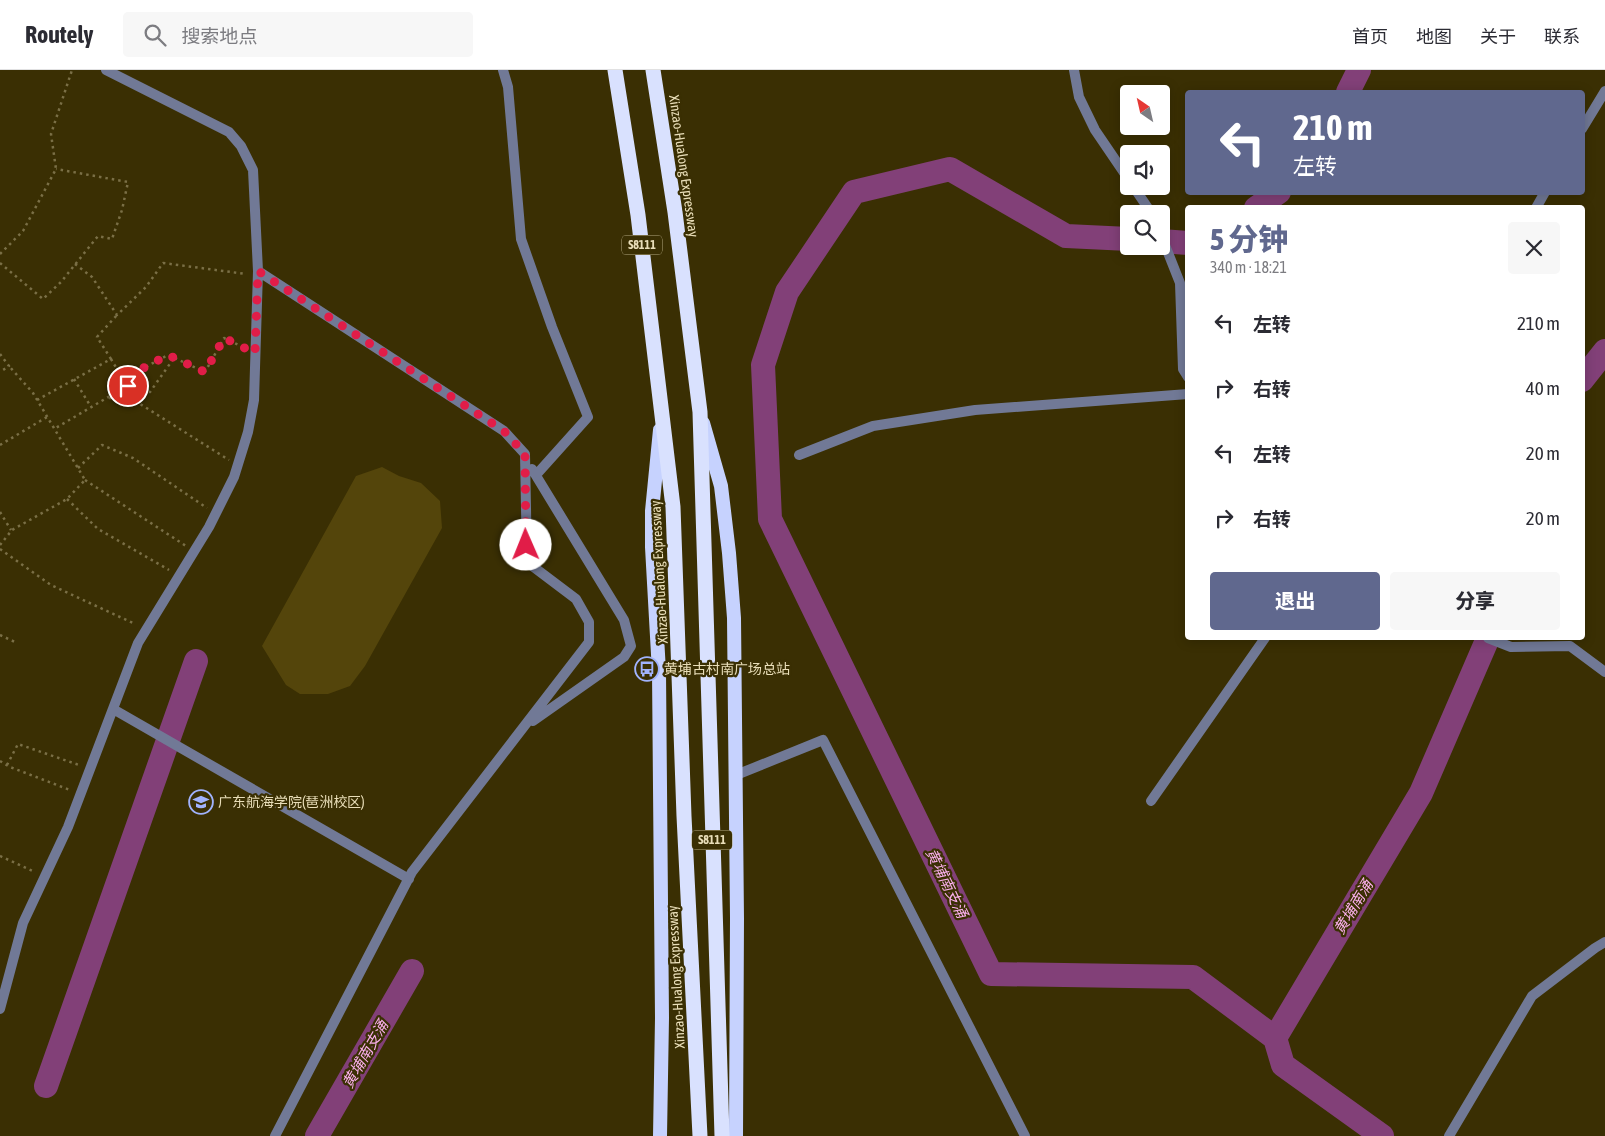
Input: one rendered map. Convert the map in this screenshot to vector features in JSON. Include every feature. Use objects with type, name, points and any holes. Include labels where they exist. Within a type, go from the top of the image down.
[{"type":"highway","name":"Xinzao-Hualong Expressway","points":[[615,70],[638,215],[675,545],[684,816],[700,1136]]},
{"type":"highway","name":"Xinzao-Hualong Expressway","points":[[653,70],[675,212],[700,412],[722,1136]]},
{"type":"highway","points":[[700,412],[721,486],[734,618],[736,1136]]},
{"type":"highway","points":[[660,1136],[662,1018],[658,672],[652,511],[661,421]]},
{"type":"street","points":[[0,1009],[23,923],[81,794],[138,643],[216,514],[238,465],[248,432],[254,400],[258,273],[253,170],[241,146],[229,132],[106,70]]},
{"type":"street","points":[[503,70],[508,87],[521,239],[552,327],[588,417],[536,475]]},
{"type":"street","points":[[1074,70],[1079,97],[1095,130],[1120,167]]},
{"type":"street","points":[[1585,125],[1604,97]]},
{"type":"street","points":[[1169,255],[1180,283],[1185,371]]},
{"type":"street","points":[[258,273],[504,431],[525,454],[527,562],[576,599],[589,622],[590,642],[409,879],[275,1136]]},
{"type":"street","points":[[798,455],[873,426],[975,410],[1185,394]]},
{"type":"street","points":[[524,727],[624,657],[631,646],[624,620],[525,460]]},
{"type":"street","points":[[1151,801],[1264,640]]},
{"type":"street","points":[[1493,640],[1511,647],[1570,646],[1605,672]]},
{"type":"street","points":[[113,709],[409,879]]},
{"type":"street","points":[[736,776],[823,740],[1025,1136]]},
{"type":"street","points":[[1449,1136],[1532,996],[1605,942]]},
{"type":"path","points":[[0,253],[23,231],[56,169],[51,134],[72,70]]},
{"type":"path","points":[[0,263],[43,299],[98,236],[112,239],[122,210],[128,182],[56,169]]},
{"type":"path","points":[[54,429],[128,386],[97,337],[146,287],[163,263],[258,273]]},
{"type":"path","points":[[75,264],[92,278],[117,315]]},
{"type":"path","points":[[123,379],[168,355],[205,372],[224,338],[255,353]]},
{"type":"path","points":[[0,354],[37,400],[85,480],[194,552]]},
{"type":"path","points":[[122,389],[150,392],[174,358]]},
{"type":"path","points":[[37,400],[111,359]]},
{"type":"path","points":[[0,372],[9,366]]},
{"type":"path","points":[[74,379],[91,407]]},
{"type":"path","points":[[108,397],[137,402],[238,465]]},
{"type":"path","points":[[0,445],[47,417]]},
{"type":"path","points":[[78,468],[102,445],[133,458],[216,514]]},
{"type":"path","points":[[85,480],[67,499],[12,530],[0,547],[50,585],[146,629]]},
{"type":"path","points":[[67,499],[98,529],[178,576]]},
{"type":"path","points":[[0,512],[12,530]]},
{"type":"path","points":[[0,635],[15,642]]},
{"type":"path","points":[[7,765],[18,744],[91,768]]},
{"type":"path","points":[[0,761],[81,794]]},
{"type":"path","points":[[0,856],[45,876]]},
{"type":"shaded area","points":[[382,467],[399,476],[421,483],[440,501],[442,528],[365,666],[350,686],[328,694],[300,694],[286,685],[262,646],[356,476]]},
{"type":"waterway","points":[[1349,90],[1359,70]]},
{"type":"waterway","name":"黄埔南支涌","points":[[1120,239],[1066,236],[950,169],[854,192],[787,292],[763,365],[770,519],[991,974],[1193,977],[1275,1038]]},
{"type":"waterway","points":[[1260,205],[1275,195]]},
{"type":"waterway","points":[[1170,242],[1185,243]]},
{"type":"waterway","name":"黄埔南涌","points":[[1585,376],[1605,351]]},
{"type":"waterway","name":"黄埔南涌","points":[[1382,1136],[1283,1065],[1275,1038],[1421,793],[1487,640]]},
{"type":"waterway","points":[[46,1086],[196,661]]},
{"type":"waterway","name":"黄埔南支涌","points":[[317,1136],[412,971]]},
{"type":"place","name":"黄埔古村南广场总站","points":[[647,669]]},
{"type":"place","name":"广东航海学院(琶洲校区)","points":[[201,802]]},
{"type":"route","points":[[128,386],[123,379],[168,355],[205,372],[224,338],[255,353],[258,271],[504,431],[525,454],[526,545]]}]
